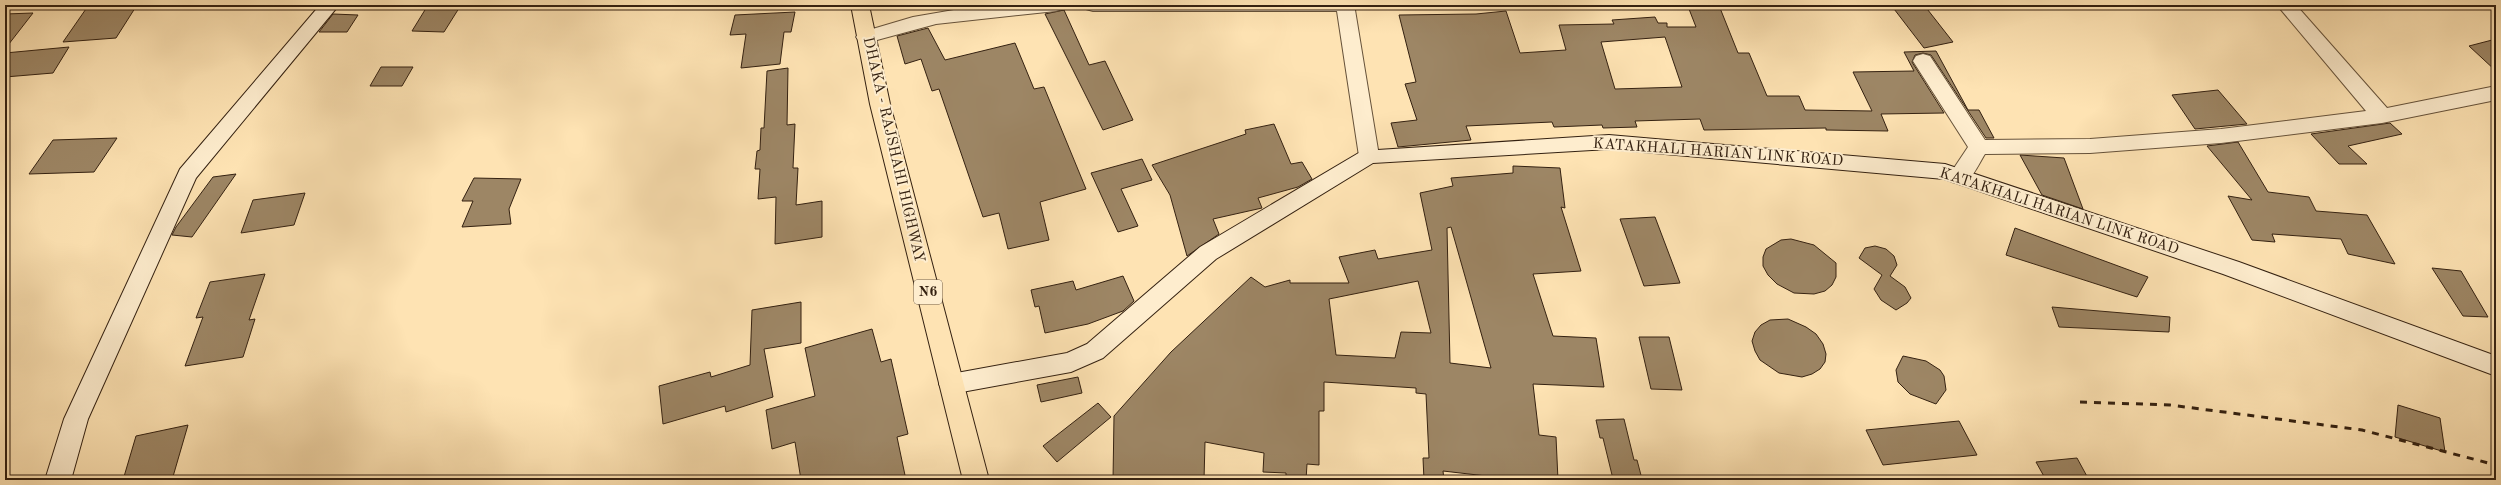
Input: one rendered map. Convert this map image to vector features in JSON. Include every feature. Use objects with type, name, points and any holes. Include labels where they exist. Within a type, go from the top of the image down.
[{"type":"highway","name":"DHAKA - RAJSHAHI HIGHWAY","points":[[860,5],[880,104],[976,480]]},
{"type":"street","points":[[58,480],[76,419],[187,174],[330,5]]},
{"type":"street","points":[[866,37],[901,24],[966,13],[1056,5]]},
{"type":"street","points":[[1093,5],[1348,5],[1369,156]]},
{"type":"street","points":[[2286,5],[2382,116]]},
{"type":"street","points":[[1923,61],[1979,147]]},
{"type":"street","points":[[1979,147],[2090,146],[2213,137],[2382,116],[2496,93]]},
{"type":"street","name":"KATAKHALI HARIAN LINK ROAD","points":[[951,384],[1071,362],[1095,351],[1208,253],[1369,156],[1609,142],[1946,172],[2231,268],[2496,366]]},
{"type":"street","points":[[1959,177],[1979,147]]},
{"type":"building","points":[[137,5],[116,38],[63,42],[88,6]]},
{"type":"building","points":[[428,5],[461,5],[444,32],[412,31]]},
{"type":"building","points":[[1891,5],[1924,5],[1953,42],[1924,48]]},
{"type":"building","points":[[1720,8],[1738,53],[1749,53],[1767,96],[1799,96],[1805,110],[1872,111],[1853,72],[1914,71],[1904,52],[1936,51],[1968,110],[1979,110],[1994,138],[1986,138],[1931,55],[1923,53],[1915,55],[1912,62],[1944,113],[1881,114],[1888,131],[1826,130],[1826,128],[1704,130],[1700,119],[1635,121],[1637,127],[1603,128],[1602,125],[1554,127],[1552,122],[1466,126],[1471,140],[1398,147],[1391,123],[1417,120],[1405,84],[1416,82],[1399,15],[1476,14],[1506,11],[1520,53],[1566,50],[1559,25],[1614,24],[1612,20],[1655,17],[1658,23],[1667,23],[1667,27],[1696,27],[1689,9]],"holes":[[[1665,37],[1682,87],[1615,89],[1601,42]]]},
{"type":"building","points":[[1064,10],[1089,65],[1105,61],[1133,120],[1103,130],[1045,14]]},
{"type":"building","points":[[795,12],[791,32],[784,32],[780,64],[741,68],[746,34],[730,35],[735,15]]},
{"type":"building","points":[[33,13],[5,49],[5,14]]},
{"type":"building","points":[[333,14],[358,15],[347,32],[319,32]]},
{"type":"building","points":[[928,28],[945,60],[1015,43],[1034,89],[1044,87],[1086,189],[1040,202],[1049,240],[1008,249],[999,213],[983,217],[939,89],[932,91],[921,59],[905,64],[897,36]]},
{"type":"building","points":[[2496,39],[2496,71],[2469,46]]},
{"type":"building","points":[[69,47],[53,73],[5,77],[5,53]]},
{"type":"building","points":[[381,67],[413,67],[402,86],[370,86]]},
{"type":"building","points":[[788,68],[787,125],[795,124],[793,168],[798,168],[796,205],[822,201],[822,237],[775,244],[776,197],[758,199],[760,169],[755,169],[757,151],[760,150],[761,128],[764,128],[767,71]]},
{"type":"building","points":[[2218,90],[2247,124],[2195,129],[2172,95]]},
{"type":"building","points":[[2390,123],[2402,134],[2348,146],[2367,164],[2339,164],[2311,134]]},
{"type":"building","points":[[1274,124],[1291,164],[1302,162],[1312,179],[1298,187],[1258,198],[1262,208],[1213,219],[1219,234],[1187,256],[1170,195],[1152,165],[1246,134],[1245,130]]},
{"type":"building","points":[[117,138],[94,172],[29,174],[53,140]]},
{"type":"building","points":[[2238,142],[2268,192],[2309,197],[2316,211],[2367,215],[2395,264],[2348,254],[2341,239],[2272,234],[2275,242],[2252,240],[2228,196],[2252,200],[2207,146]]},
{"type":"building","points":[[2020,155],[2064,158],[2083,209],[2042,195]]},
{"type":"building","points":[[1142,159],[1152,180],[1121,189],[1138,226],[1118,232],[1091,173]]},
{"type":"building","points":[[1513,166],[1560,168],[1565,208],[1561,207],[1581,271],[1533,274],[1553,336],[1596,338],[1604,387],[1533,384],[1539,435],[1556,437],[1558,480],[1521,480],[1443,471],[1444,480],[1424,480],[1423,458],[1429,458],[1426,394],[1416,393],[1416,388],[1324,382],[1324,411],[1319,411],[1319,465],[1307,464],[1306,480],[1286,480],[1286,473],[1263,472],[1264,453],[1205,442],[1204,480],[1113,480],[1114,416],[1171,352],[1251,277],[1265,287],[1290,280],[1290,283],[1349,283],[1339,257],[1375,250],[1378,259],[1432,250],[1420,193],[1453,186],[1451,178],[1513,173]],"holes":[[[1451,227],[1491,368],[1450,363],[1447,228]],[[1418,281],[1431,333],[1401,332],[1395,358],[1336,355],[1329,299]]]},
{"type":"building","points":[[236,174],[192,237],[172,235],[176,227],[213,177]]},
{"type":"building","points":[[474,178],[521,179],[509,209],[511,224],[462,227],[473,201],[462,201]]},
{"type":"building","points":[[305,193],[294,225],[241,233],[253,200]]},
{"type":"building","points":[[1655,217],[1680,283],[1644,286],[1620,219]]},
{"type":"building","points":[[2015,228],[2148,277],[2137,297],[2006,255]]},
{"type":"building","points":[[1791,239],[1814,245],[1836,263],[1836,277],[1832,285],[1825,291],[1814,294],[1794,293],[1777,284],[1768,275],[1763,266],[1763,257],[1766,249],[1781,240]]},
{"type":"building","points":[[1875,246],[1886,249],[1894,256],[1897,265],[1890,276],[1905,287],[1911,298],[1907,303],[1896,310],[1881,300],[1874,289],[1882,275],[1859,258],[1865,248]]},
{"type":"building","points":[[2432,268],[2461,271],[2488,317],[2463,316]]},
{"type":"building","points":[[265,274],[249,320],[255,319],[243,357],[185,366],[203,317],[196,318],[210,282]]},
{"type":"building","points":[[1123,276],[1134,301],[1123,311],[1088,324],[1045,333],[1039,306],[1035,307],[1031,290],[1073,281],[1076,290]]},
{"type":"building","points":[[801,302],[801,343],[764,349],[773,397],[726,412],[725,406],[663,424],[659,386],[710,372],[711,377],[750,365],[752,310]]},
{"type":"building","points":[[2052,307],[2170,317],[2169,332],[2059,327]]},
{"type":"building","points":[[1788,319],[1806,327],[1816,334],[1823,344],[1826,354],[1825,362],[1820,369],[1812,374],[1802,377],[1779,373],[1760,360],[1755,351],[1752,341],[1755,332],[1761,325],[1770,320]]},
{"type":"building","points":[[872,329],[881,362],[891,359],[908,434],[897,437],[906,480],[801,480],[795,442],[772,449],[766,410],[815,396],[805,348]]},
{"type":"building","points":[[1639,337],[1669,337],[1682,390],[1651,389]]},
{"type":"building","points":[[1903,356],[1926,361],[1940,370],[1944,376],[1946,390],[1936,404],[1910,394],[1898,382],[1896,370]]},
{"type":"building","points":[[1078,377],[1082,393],[1041,402],[1037,385]]},
{"type":"building","points":[[1098,403],[1111,417],[1057,462],[1043,446]]},
{"type":"building","points":[[2398,405],[2440,418],[2445,452],[2395,437]]},
{"type":"building","points":[[1624,419],[1634,460],[1637,460],[1642,479],[1613,479],[1603,438],[1600,438],[1596,420]]},
{"type":"building","points":[[1959,421],[1977,455],[1883,465],[1866,430]]},
{"type":"building","points":[[188,425],[172,480],[123,480],[136,436]]},
{"type":"building","points":[[2077,458],[2089,480],[2046,480],[2036,462]]},
{"type":"railway","points":[[2080,402],[2170,405],[2362,430],[2496,465]]}]
